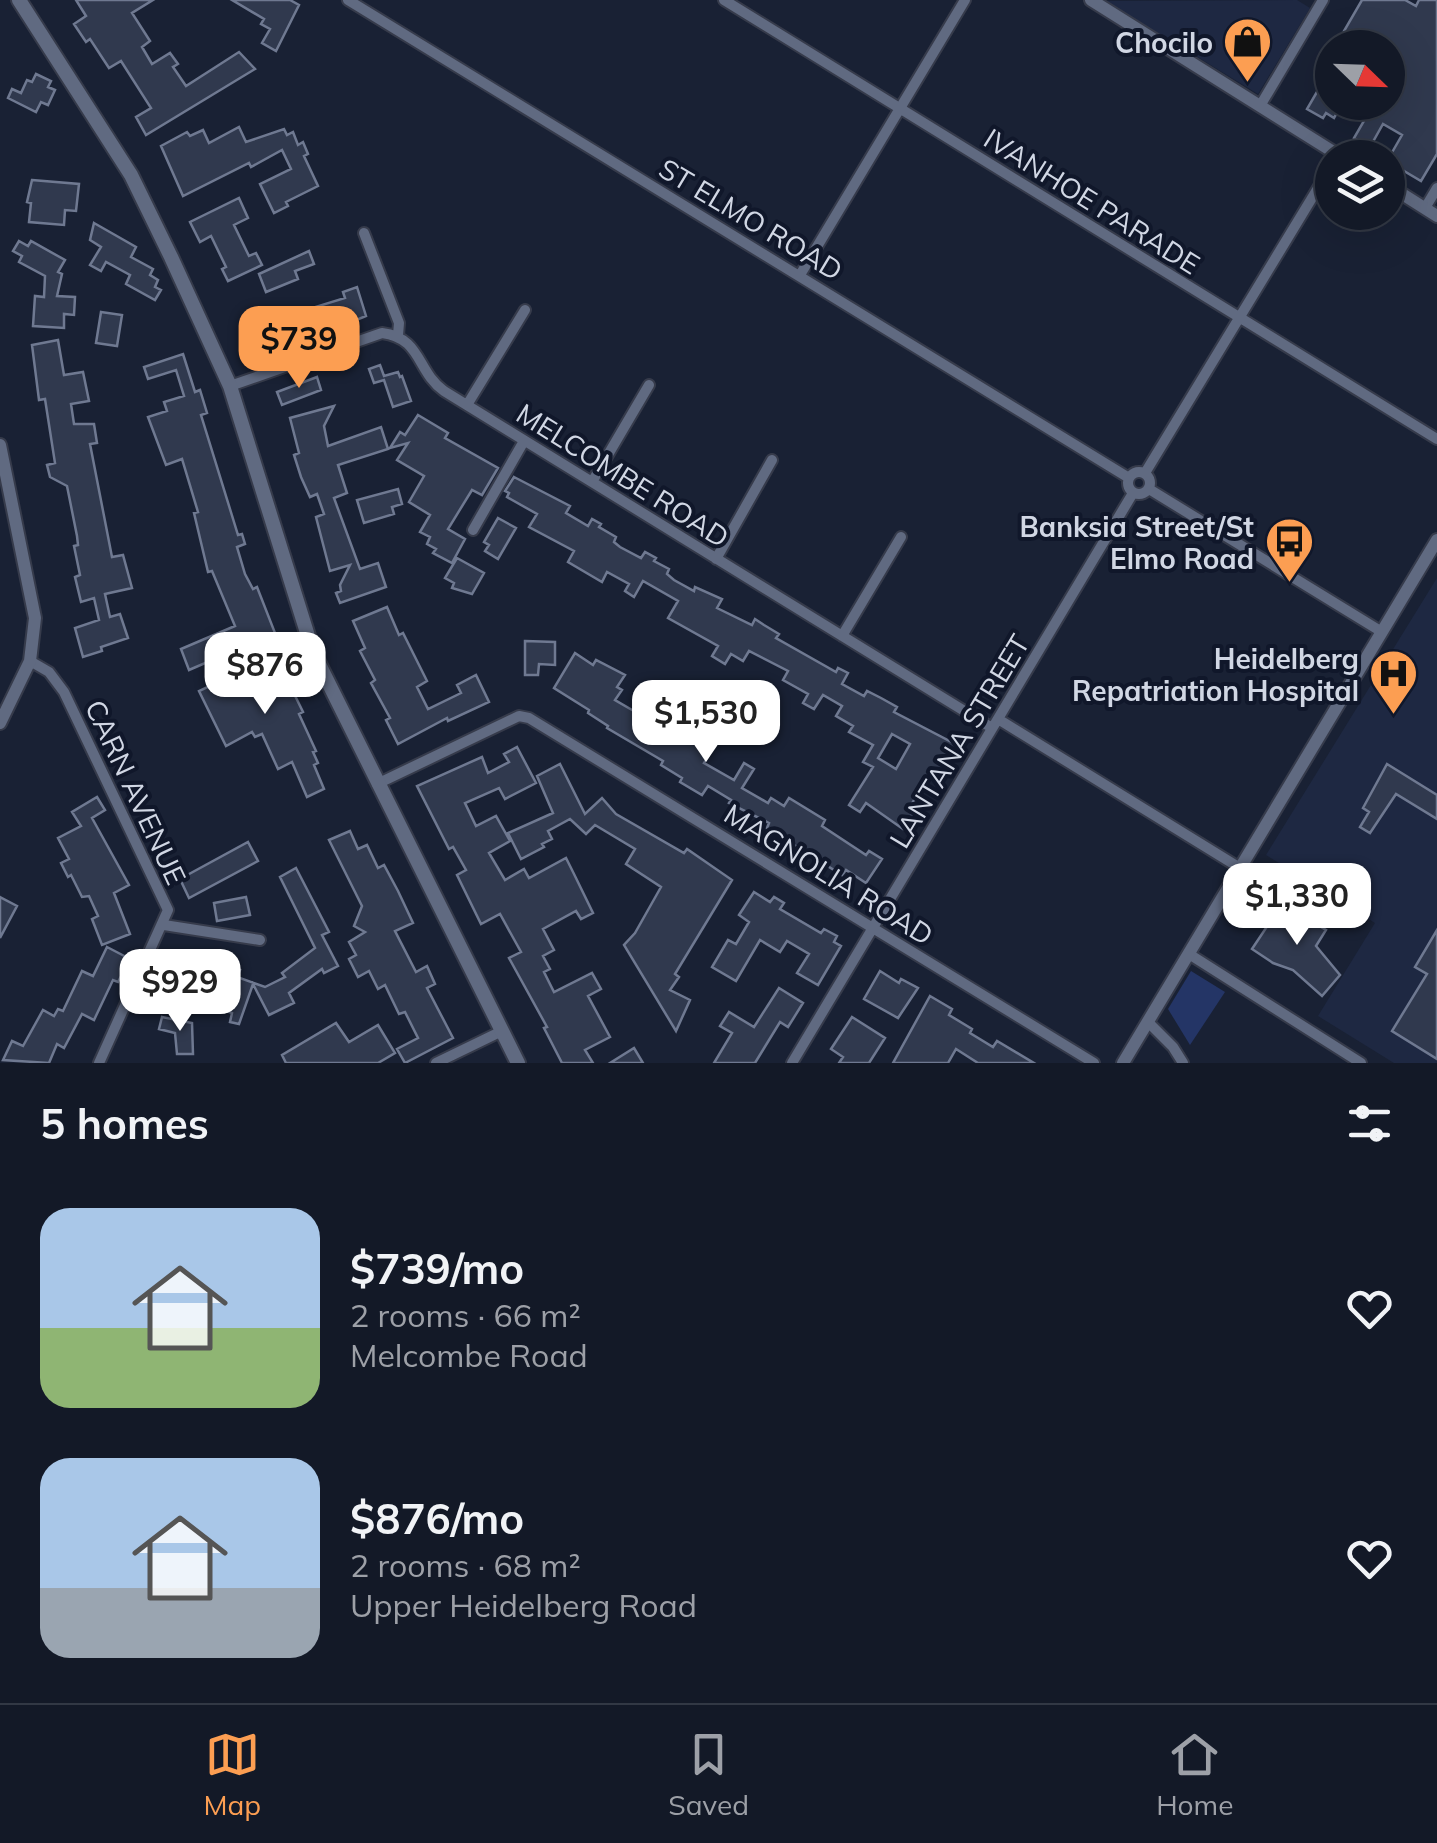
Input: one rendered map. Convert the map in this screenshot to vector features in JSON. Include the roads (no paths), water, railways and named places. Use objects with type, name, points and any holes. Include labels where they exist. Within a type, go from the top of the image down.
[{"type":"main road","points":[[19,0],[131,175],[230,386],[313,652],[518,1063]]},
{"type":"street","name":"ST ELMO ROAD","points":[[348,0],[1129,478]]},
{"type":"street","name":"IVANHOE PARADE","points":[[724,0],[1437,439]]},
{"type":"street","points":[[800,275],[965,0]]},
{"type":"street","points":[[1092,0],[1315,143]]},
{"type":"street","points":[[1260,106],[1324,0]]},
{"type":"street","points":[[1405,196],[1431,212],[1437,188]]},
{"type":"street","points":[[1144,474],[1315,196]]},
{"type":"street","points":[[230,386],[382,333],[398,335],[399,323],[364,233]]},
{"type":"street","points":[[467,405],[525,310]]},
{"type":"street","name":"MELCOMBE ROAD","points":[[398,335],[411,345],[437,386],[467,405],[842,636],[1240,868]]},
{"type":"street","points":[[592,482],[649,385]]},
{"type":"street","points":[[473,530],[524,441]]},
{"type":"street","points":[[0,445],[35,618],[30,661],[0,722]]},
{"type":"street","points":[[716,558],[772,460]]},
{"type":"street","points":[[1138,472],[1144,474],[1150,482],[1149,489],[1140,495],[1133,493],[1128,488],[1129,478],[1138,472]]},
{"type":"street","points":[[1149,489],[1382,632]]},
{"type":"street","name":"LANTANA STREET","points":[[792,1063],[1133,493]]},
{"type":"street","points":[[842,636],[901,537]]},
{"type":"street","points":[[1123,1063],[1437,540]]},
{"type":"street","name":"CARN AVENUE","points":[[30,661],[48,672],[64,692],[168,910],[99,1063]]},
{"type":"street","name":"MAGNOLIA ROAD","points":[[376,784],[524,716],[1094,1063]]},
{"type":"street","points":[[164,925],[260,940]]},
{"type":"street","points":[[1189,954],[1361,1063]]},
{"type":"street","points":[[1148,1022],[1183,1063]]},
{"type":"street","points":[[436,1063],[502,1032]]},
{"type":"place","name":"Chocilo","points":[[1248,84]]},
{"type":"place","name":"Banksia Street/St Elmo Road","points":[[1289,584]]},
{"type":"place","name":"Heidelberg Repatriation Hospital","points":[[1394,716]]}]
